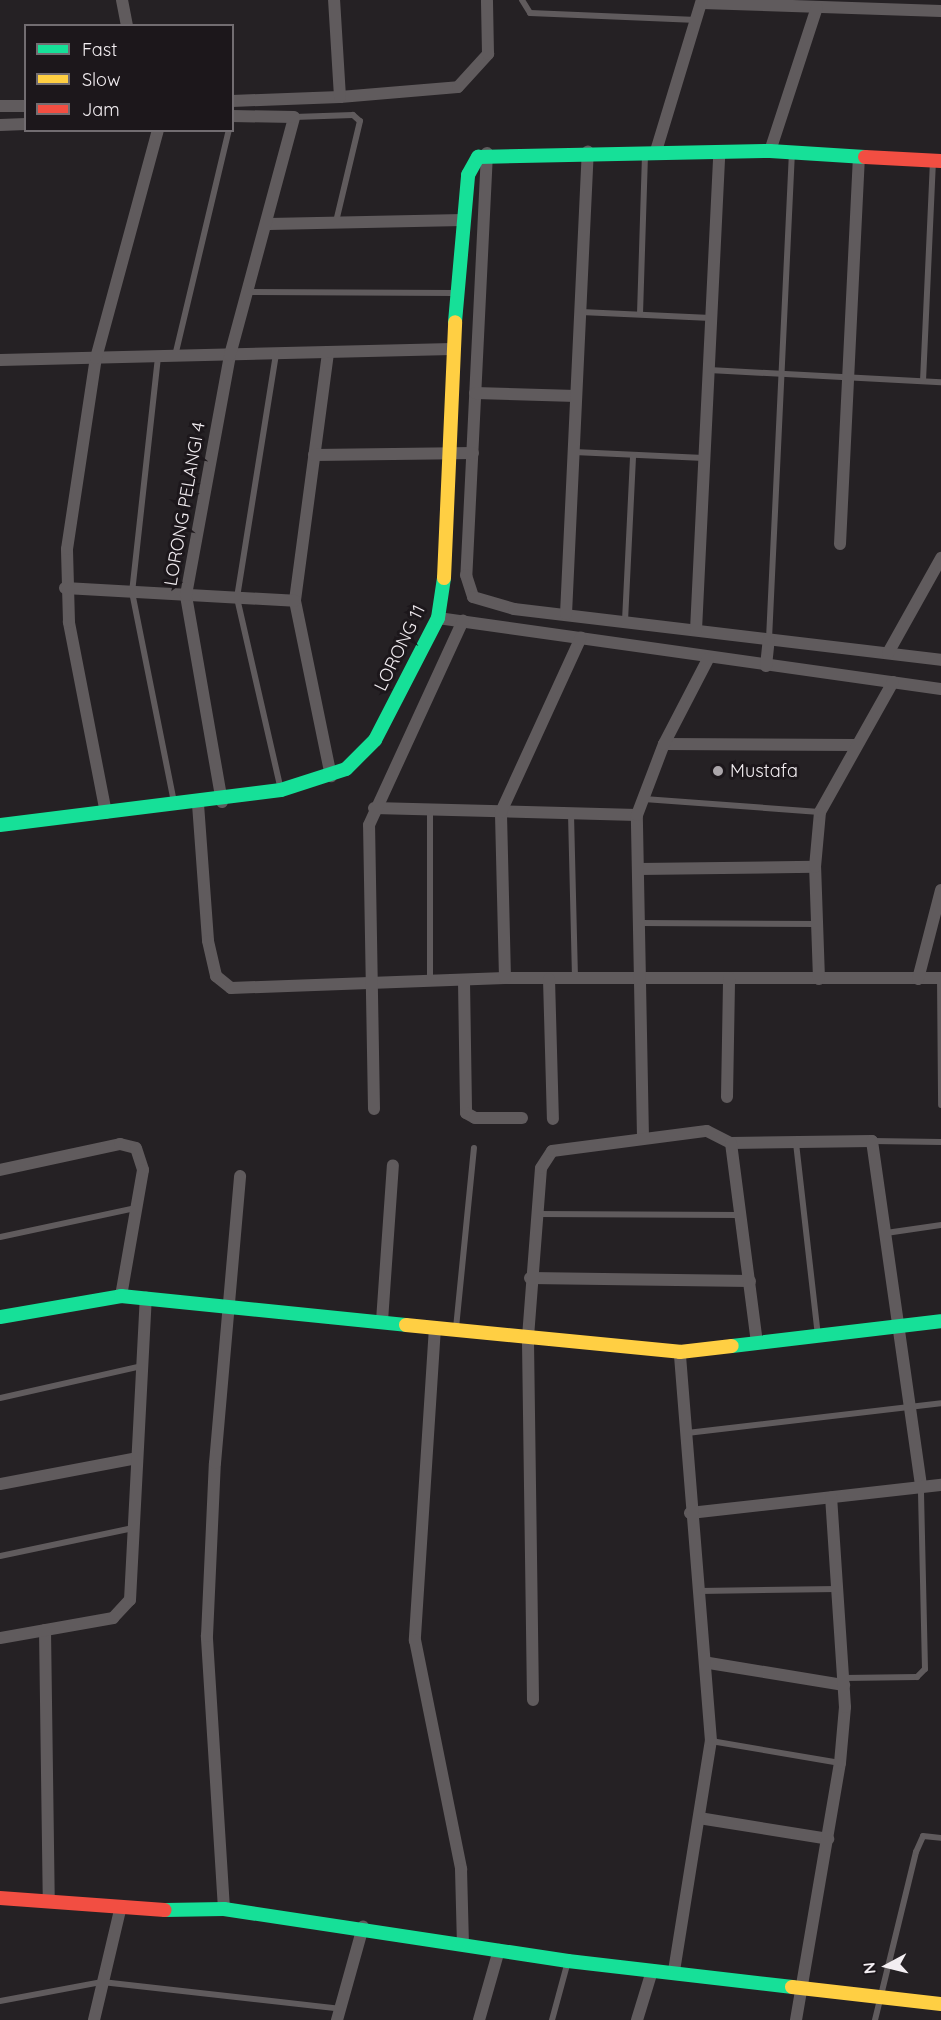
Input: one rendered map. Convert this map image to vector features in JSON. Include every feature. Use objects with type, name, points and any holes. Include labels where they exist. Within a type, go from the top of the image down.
[{"type":"street","points":[[122,0],[127,24]]},
{"type":"street","points":[[334,0],[340,97]]},
{"type":"street","points":[[234,101],[340,97],[458,87],[488,54],[487,0]]},
{"type":"street","points":[[651,151],[702,2],[941,11]]},
{"type":"street","points":[[770,151],[817,7]]},
{"type":"street","points":[[0,106],[24,106]]},
{"type":"street","points":[[234,117],[294,117]]},
{"type":"street","name":"LORONG PELANGI 4","points":[[222,801],[186,595],[230,355],[269,224],[294,117]]},
{"type":"street","points":[[0,125],[24,124]]},
{"type":"street","points":[[106,813],[65,588],[96,358],[157,132]]},
{"type":"street","points":[[937,160],[770,151],[487,153],[467,587],[473,597],[493,605],[941,660]]},
{"type":"street","points":[[566,614],[588,152]]},
{"type":"street","points":[[696,630],[719,152]]},
{"type":"street","name":"LORONG 11","points":[[0,825],[198,804],[281,790],[331,776],[359,759],[375,740],[438,618],[450,455],[452,349],[463,220],[468,175],[475,160],[487,153]]},
{"type":"street","points":[[840,544],[859,157]]},
{"type":"street","points":[[269,224],[463,220]]},
{"type":"street","points":[[0,360],[452,349]]},
{"type":"street","points":[[328,353],[295,601],[331,776]]},
{"type":"street","points":[[475,393],[576,396]]},
{"type":"street","points":[[314,455],[472,453]]},
{"type":"street","points":[[888,653],[941,558]]},
{"type":"street","points":[[65,588],[295,601]]},
{"type":"street","points":[[438,618],[581,637],[708,659],[941,689]]},
{"type":"street","points":[[374,1109],[368,842],[374,808],[463,621]]},
{"type":"street","points":[[505,978],[501,812],[581,637]]},
{"type":"street","points":[[766,666],[769,639]]},
{"type":"street","points":[[643,1138],[642,977],[637,815],[664,744],[708,659]]},
{"type":"street","points":[[819,979],[815,867],[820,812],[855,745],[893,682]]},
{"type":"street","points":[[664,744],[855,745]]},
{"type":"street","points":[[198,804],[208,941],[223,984],[241,990],[505,978],[940,978]]},
{"type":"street","points":[[374,808],[637,815]]},
{"type":"street","points":[[639,869],[815,867]]},
{"type":"street","points":[[918,979],[941,890]]},
{"type":"street","points":[[727,1097],[729,978]]},
{"type":"street","points":[[549,979],[553,1119]]},
{"type":"street","points":[[464,981],[466,1113],[475,1118],[522,1118]]},
{"type":"street","points":[[533,1700],[528,1337],[530,1278],[541,1168],[552,1151],[707,1131],[730,1143],[872,1141],[900,1325],[921,1487]]},
{"type":"street","points":[[730,1143],[757,1343]]},
{"type":"street","points":[[0,1170],[130,1144],[144,1160],[121,1296]]},
{"type":"street","points":[[382,1321],[393,1165]]},
{"type":"street","points":[[224,1909],[207,1636],[240,1176]]},
{"type":"street","points":[[530,1278],[750,1281]]},
{"type":"street","points":[[0,1317],[121,1296],[146,1297],[680,1352],[941,1320]]},
{"type":"street","points":[[0,1638],[125,1611],[133,1528],[146,1297]]},
{"type":"street","points":[[435,1327],[415,1640],[461,1869],[463,1944]]},
{"type":"street","points":[[674,1971],[711,1741],[708,1663],[683,1433],[680,1352]]},
{"type":"street","points":[[0,1484],[137,1458]]},
{"type":"street","points":[[690,1513],[941,1485]]},
{"type":"street","points":[[796,2020],[805,1985],[840,1763],[843,1682],[831,1497]]},
{"type":"street","points":[[45,1630],[49,1901]]},
{"type":"street","points":[[708,1663],[843,1682]]},
{"type":"street","points":[[699,1818],[828,1839]]},
{"type":"street","points":[[0,1898],[49,1901],[120,1910],[224,1909],[363,1927],[568,1960],[652,1971],[674,1971],[805,1985],[941,2004]]},
{"type":"street","points":[[94,2020],[120,1910]]},
{"type":"street","points":[[339,2014],[363,1927]]},
{"type":"street","points":[[479,2020],[499,1950]]},
{"type":"street","points":[[637,2020],[652,1971]]},
{"type":"lane","points":[[522,0],[530,13],[697,20]]},
{"type":"lane","points":[[294,117],[353,115],[360,120],[336,223]]},
{"type":"lane","points":[[174,356],[230,132]]},
{"type":"lane","points":[[640,314],[651,151]]},
{"type":"lane","points":[[769,639],[792,152]]},
{"type":"lane","points":[[923,381],[937,160]]},
{"type":"lane","points":[[249,292],[456,292]]},
{"type":"lane","points":[[580,312],[711,318]]},
{"type":"lane","points":[[276,354],[237,598],[281,790]]},
{"type":"lane","points":[[158,357],[132,592],[175,806]]},
{"type":"lane","points":[[708,370],[941,382]]},
{"type":"lane","points":[[574,452],[704,458]]},
{"type":"lane","points":[[625,621],[633,455]]},
{"type":"lane","points":[[643,799],[820,812]]},
{"type":"lane","points":[[430,810],[430,982]]},
{"type":"lane","points":[[571,814],[575,978]]},
{"type":"lane","points":[[640,923],[817,924]]},
{"type":"lane","points":[[940,978],[941,1105]]},
{"type":"lane","points":[[796,1141],[818,1336]]},
{"type":"lane","points":[[872,1141],[941,1142]]},
{"type":"lane","points":[[456,1329],[474,1148]]},
{"type":"lane","points":[[0,1237],[135,1208]]},
{"type":"lane","points":[[537,1214],[741,1215]]},
{"type":"lane","points":[[886,1233],[941,1225]]},
{"type":"lane","points":[[0,1398],[142,1366]]},
{"type":"lane","points":[[683,1433],[941,1403]]},
{"type":"lane","points":[[843,1682],[917,1677],[925,1669],[921,1487]]},
{"type":"lane","points":[[0,1556],[133,1528]]},
{"type":"lane","points":[[699,1591],[837,1589]]},
{"type":"lane","points":[[711,1741],[840,1763]]},
{"type":"lane","points":[[875,2020],[921,1840],[926,1835],[941,1838]]},
{"type":"lane","points":[[552,2020],[568,1960]]},
{"type":"lane","points":[[0,2001],[102,1982],[339,2014]]},
{"type":"traffic: fast","points":[[455,322],[468,175],[478,157],[770,151],[865,157]]},
{"type":"traffic: fast","points":[[0,825],[281,790],[346,769],[375,740],[438,618],[444,578]]},
{"type":"traffic: fast","points":[[0,1317],[121,1296],[406,1325]]},
{"type":"traffic: fast","points":[[732,1346],[941,1321]]},
{"type":"traffic: fast","points":[[165,1910],[224,1909],[568,1961],[792,1987]]},
{"type":"traffic: slow","points":[[444,578],[455,322]]},
{"type":"traffic: slow","points":[[406,1325],[680,1352],[732,1346]]},
{"type":"traffic: slow","points":[[792,1987],[941,2004]]},
{"type":"traffic: jam","points":[[865,157],[941,161]]},
{"type":"traffic: jam","points":[[0,1898],[165,1910]]},
{"type":"place","name":"Mustafa","points":[[718,771]]}]
